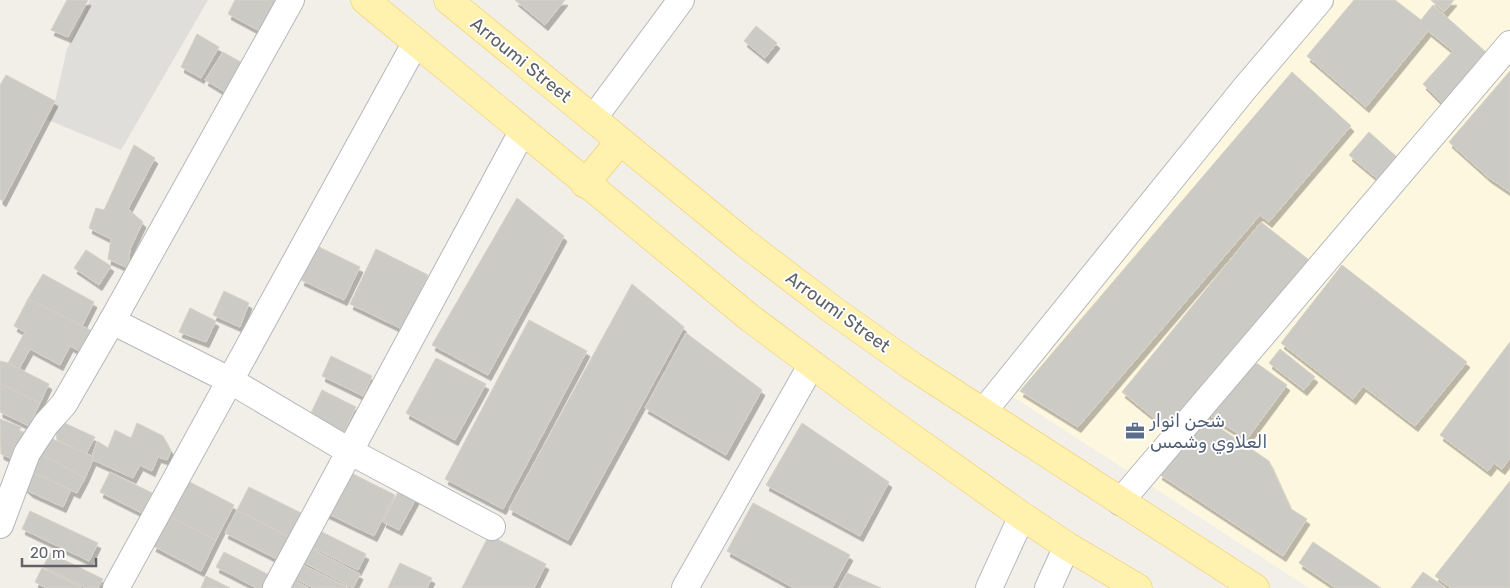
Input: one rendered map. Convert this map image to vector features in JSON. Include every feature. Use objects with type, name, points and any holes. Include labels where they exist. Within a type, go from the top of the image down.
[{"type":"main road","points":[[366,0],[585,184],[750,318],[1022,516],[1067,546],[1138,588]]},
{"type":"main road","name":"Arroumi Street","points":[[448,0],[745,244],[833,310],[912,366],[1255,588]]},
{"type":"main road","points":[[585,184],[620,141]]},
{"type":"street","points":[[0,525],[27,454],[46,424],[64,404],[291,0]]},
{"type":"street","points":[[593,120],[681,0]]},
{"type":"street","points":[[984,412],[1245,88],[1320,0]]},
{"type":"street","points":[[116,588],[416,42]]},
{"type":"street","points":[[1120,502],[1510,44]]},
{"type":"street","points":[[276,588],[523,130]]},
{"type":"street","points":[[112,321],[231,381],[349,451],[492,528]]},
{"type":"street","points":[[685,588],[812,364]]},
{"type":"street","points":[[989,588],[1022,516]]},
{"type":"street","points":[[1048,588],[1067,546]]},
{"type":"shaded area","points":[[90,0],[208,0],[121,150],[48,120],[55,101],[67,49]]},
{"type":"shaded area","points":[[1334,0],[1510,0],[1510,588],[1309,588],[1007,393]]},
{"type":"building","points":[[67,0],[88,0],[68,37],[51,30]]},
{"type":"building","points":[[235,0],[286,0],[269,36],[228,14]]},
{"type":"building","points":[[515,0],[565,0],[545,25]]},
{"type":"building","points":[[1354,0],[1395,0],[1421,20],[1433,5],[1487,53],[1442,103],[1423,84],[1453,51],[1428,31],[1366,107],[1307,56]]},
{"type":"building","points":[[1431,0],[1454,0],[1444,12]]},
{"type":"building","points":[[756,26],[777,43],[765,58],[744,41]]},
{"type":"building","points":[[197,34],[219,47],[201,78],[181,67]]},
{"type":"building","points":[[223,52],[251,68],[235,98],[205,80]]},
{"type":"building","points":[[1510,71],[1510,192],[1488,177],[1449,142]]},
{"type":"building","points":[[1292,72],[1351,126],[1269,222],[1260,215],[1078,427],[1020,391]]},
{"type":"building","points":[[6,75],[55,101],[3,201],[0,199],[0,85]]},
{"type":"building","points":[[1369,132],[1398,158],[1379,180],[1349,155]]},
{"type":"building","points":[[134,145],[155,158],[128,209],[143,222],[130,249],[128,268],[108,259],[111,239],[89,228],[96,208],[104,210]]},
{"type":"building","points":[[517,198],[564,236],[488,375],[432,345]]},
{"type":"building","points":[[1261,222],[1309,260],[1170,431],[1122,392]]},
{"type":"building","points":[[317,246],[360,267],[344,300],[301,280]]},
{"type":"building","points":[[376,249],[428,275],[402,329],[350,304]]},
{"type":"building","points":[[86,250],[111,266],[99,285],[74,268]]},
{"type":"building","points":[[1342,265],[1467,362],[1415,426],[1363,386],[1353,399],[1281,343]]},
{"type":"building","points":[[43,274],[94,302],[82,326],[28,299]]},
{"type":"building","points":[[632,284],[684,327],[568,540],[509,509]]},
{"type":"building","points":[[224,291],[249,303],[240,327],[213,315]]},
{"type":"building","points":[[28,299],[96,333],[85,354],[70,346],[60,365],[30,349],[19,369],[8,363],[25,332],[14,326]]},
{"type":"building","points":[[190,308],[216,321],[206,342],[179,332]]},
{"type":"building","points":[[529,320],[587,351],[503,509],[445,479]]},
{"type":"building","points":[[686,333],[762,390],[726,455],[645,408]]},
{"type":"building","points":[[1510,342],[1510,458],[1502,469],[1494,463],[1488,471],[1440,435]]},
{"type":"building","points":[[1280,349],[1315,377],[1304,390],[1269,363]]},
{"type":"building","points":[[331,356],[372,376],[363,396],[322,376]]},
{"type":"building","points":[[436,358],[486,384],[455,440],[406,413]]},
{"type":"building","points":[[0,361],[8,363],[49,384],[40,403],[0,383]]},
{"type":"building","points":[[1246,363],[1258,364],[1287,385],[1247,439],[1204,412]]},
{"type":"building","points":[[0,383],[40,403],[29,426],[0,412]]},
{"type":"building","points":[[322,390],[356,407],[343,433],[309,417]]},
{"type":"building","points":[[1199,414],[1269,461],[1291,509],[1307,519],[1283,556],[1159,474]]},
{"type":"building","points":[[0,419],[21,427],[19,431],[35,436],[29,449],[16,443],[10,458],[1,454]]},
{"type":"building","points":[[60,421],[95,437],[86,454],[57,440],[56,432]]},
{"type":"building","points":[[137,423],[163,436],[171,451],[167,460],[158,457],[152,471],[140,465],[133,478],[93,460],[92,456],[97,441],[108,448],[115,430],[131,438]]},
{"type":"building","points":[[802,423],[889,482],[860,536],[766,485]]},
{"type":"building","points":[[50,438],[92,456],[93,460],[85,478],[37,453]]},
{"type":"building","points":[[41,454],[85,478],[77,493],[26,469],[33,455],[39,461]]},
{"type":"building","points":[[24,468],[71,490],[63,507],[30,492],[18,481]]},
{"type":"building","points":[[341,468],[395,495],[374,536],[320,510]]},
{"type":"building","points":[[110,472],[152,493],[142,513],[100,492]]},
{"type":"building","points":[[186,480],[234,505],[216,540],[168,516]]},
{"type":"building","points":[[1510,481],[1510,588],[1451,588],[1435,576]]},
{"type":"building","points":[[402,484],[419,493],[399,530],[383,522]]},
{"type":"building","points":[[249,487],[303,514],[291,538],[237,510]]},
{"type":"building","points":[[753,503],[850,555],[832,588],[794,588],[727,551]]},
{"type":"building","points":[[237,510],[291,538],[279,560],[225,533]]},
{"type":"building","points":[[30,511],[98,543],[89,561],[22,529]]},
{"type":"building","points":[[168,516],[216,540],[201,571],[153,546]]},
{"type":"building","points":[[314,528],[366,554],[358,570],[306,544]]},
{"type":"building","points":[[489,535],[546,564],[534,588],[462,588]]},
{"type":"building","points":[[1313,542],[1381,588],[1336,588],[1299,563]]},
{"type":"building","points":[[308,547],[360,574],[353,588],[301,561]]},
{"type":"building","points":[[224,552],[275,578],[270,588],[257,588],[216,567]]},
{"type":"building","points":[[50,553],[103,579],[98,588],[86,588],[43,567]]},
{"type":"building","points":[[299,563],[349,588],[314,588],[292,577]]},
{"type":"building","points":[[400,563],[432,578],[427,588],[388,588]]},
{"type":"building","points":[[42,568],[82,588],[47,588],[35,582]]},
{"type":"building","points":[[1423,572],[1446,588],[1411,588]]},
{"type":"building","points":[[847,573],[881,588],[839,588]]},
{"type":"building","points":[[206,576],[230,588],[201,588]]},
{"type":"building","points":[[287,577],[309,588],[282,588]]},
{"type":"place","name":"شحن انوار العلاوي وشمس","points":[[1135,431]]}]
